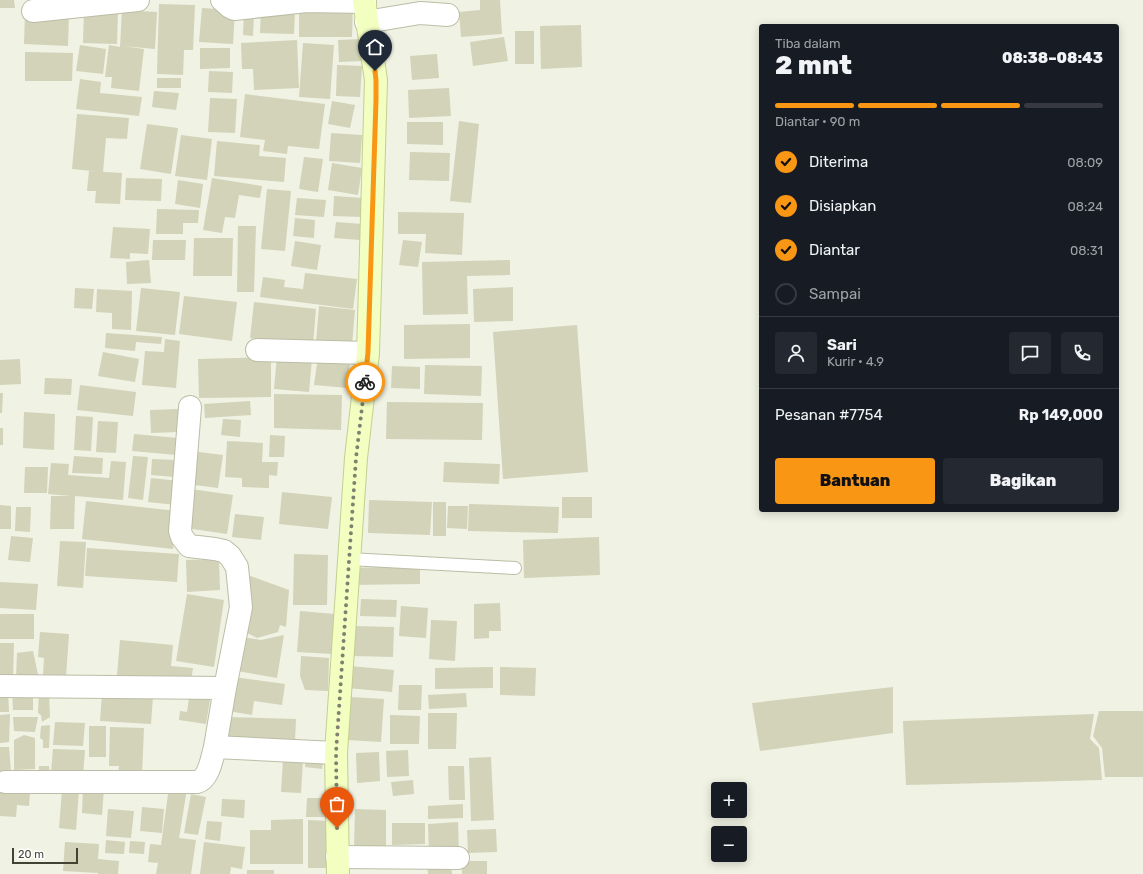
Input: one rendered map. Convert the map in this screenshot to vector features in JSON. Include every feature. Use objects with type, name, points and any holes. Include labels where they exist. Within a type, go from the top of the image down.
[{"type":"street","points":[[33,10],[138,0]]},
{"type":"street","points":[[222,0],[234,9],[307,1],[365,8],[448,15]]},
{"type":"street","points":[[365,8],[376,80],[368,352],[356,458],[336,753],[338,866],[458,858]]},
{"type":"street","points":[[257,350],[368,352]]},
{"type":"street","points":[[5,782],[200,782],[206,774],[215,747],[241,607],[237,567],[230,556],[224,551],[189,546],[182,537],[180,531],[190,407]]},
{"type":"street","points":[[0,686],[225,688]]},
{"type":"street","points":[[215,747],[336,753]]},
{"type":"lane","points":[[349,559],[515,568]]},
{"type":"building","points":[[0,0],[14,0],[15,8],[0,8]]},
{"type":"building","points":[[480,0],[500,0],[502,34],[461,37],[459,12],[480,10]]},
{"type":"building","points":[[299,3],[353,4],[352,37],[299,37]]},
{"type":"building","points":[[159,4],[195,5],[193,50],[184,50],[183,75],[157,74]]},
{"type":"building","points":[[202,8],[235,10],[233,44],[199,42]]},
{"type":"building","points":[[261,9],[295,10],[294,34],[260,33]]},
{"type":"building","points":[[84,10],[118,11],[117,44],[83,43]]},
{"type":"building","points":[[122,10],[157,12],[155,49],[123,46],[144,49],[139,91],[111,88],[112,77],[105,77],[109,45],[120,47]]},
{"type":"building","points":[[244,13],[254,14],[253,36],[243,35]]},
{"type":"building","points":[[25,14],[69,15],[68,46],[24,44]]},
{"type":"building","points":[[581,25],[582,67],[541,69],[540,26]]},
{"type":"building","points":[[515,31],[534,31],[534,64],[515,64]]},
{"type":"building","points":[[504,37],[508,61],[473,66],[470,42]]},
{"type":"building","points":[[362,39],[362,61],[339,62],[338,40]]},
{"type":"building","points":[[297,40],[299,88],[254,90],[253,69],[242,69],[241,43]]},
{"type":"building","points":[[303,43],[334,45],[330,99],[299,97]]},
{"type":"building","points":[[80,45],[106,49],[103,74],[76,71]]},
{"type":"building","points":[[200,48],[230,48],[230,68],[200,69]]},
{"type":"building","points":[[25,52],[73,53],[72,81],[25,81]]},
{"type":"building","points":[[437,54],[439,78],[412,80],[410,56]]},
{"type":"building","points":[[337,65],[362,66],[360,97],[336,96]]},
{"type":"building","points":[[209,71],[233,72],[232,93],[208,92]]},
{"type":"building","points":[[157,78],[181,78],[181,88],[157,88]]},
{"type":"building","points":[[80,79],[101,82],[100,93],[142,97],[139,116],[76,109]]},
{"type":"building","points":[[449,88],[451,116],[409,118],[408,90]]},
{"type":"building","points":[[154,91],[179,93],[176,110],[152,107]]},
{"type":"building","points":[[245,94],[325,104],[319,149],[288,146],[287,154],[263,151],[265,140],[240,137]]},
{"type":"building","points":[[210,98],[237,99],[235,133],[208,132]]},
{"type":"building","points":[[332,101],[355,105],[350,128],[328,124]]},
{"type":"building","points":[[77,114],[129,118],[127,139],[106,138],[103,172],[72,169]]},
{"type":"building","points":[[459,121],[479,124],[471,203],[450,201]]},
{"type":"building","points":[[407,122],[443,122],[443,145],[407,144]]},
{"type":"building","points":[[147,124],[178,128],[171,174],[140,169]]},
{"type":"building","points":[[331,133],[362,135],[360,163],[329,161]]},
{"type":"building","points":[[181,135],[212,139],[207,180],[175,176]]},
{"type":"building","points":[[217,141],[260,145],[259,156],[286,158],[284,182],[214,176]]},
{"type":"building","points":[[410,152],[450,153],[449,181],[409,180]]},
{"type":"building","points":[[304,157],[323,159],[318,192],[299,189]]},
{"type":"building","points":[[332,163],[362,168],[358,195],[328,190]]},
{"type":"building","points":[[89,171],[122,173],[120,204],[95,203],[96,191],[87,191]]},
{"type":"building","points":[[126,178],[162,179],[161,201],[125,200]]},
{"type":"building","points":[[212,178],[262,186],[260,198],[239,195],[235,218],[225,217],[222,233],[203,230]]},
{"type":"building","points":[[178,180],[203,184],[200,208],[175,204]]},
{"type":"building","points":[[267,189],[291,191],[285,251],[261,249]]},
{"type":"building","points":[[334,196],[363,198],[362,217],[333,216]]},
{"type":"building","points":[[297,198],[326,200],[324,217],[295,215]]},
{"type":"building","points":[[157,209],[199,210],[198,223],[183,223],[183,234],[156,234]]},
{"type":"building","points":[[398,212],[464,213],[462,255],[425,253],[426,234],[398,234]]},
{"type":"building","points":[[295,218],[315,220],[314,238],[293,236]]},
{"type":"building","points":[[336,222],[362,224],[360,240],[334,238]]},
{"type":"building","points":[[238,226],[256,226],[254,292],[237,292]]},
{"type":"building","points":[[113,227],[150,229],[148,254],[130,253],[130,259],[110,258]]},
{"type":"building","points":[[194,238],[233,238],[232,276],[193,276]]},
{"type":"building","points":[[153,240],[186,240],[185,260],[152,260]]},
{"type":"building","points":[[403,240],[422,242],[418,267],[399,265]]},
{"type":"building","points":[[295,241],[321,245],[317,270],[291,266]]},
{"type":"building","points":[[149,260],[151,283],[127,284],[126,262]]},
{"type":"building","points":[[510,260],[510,275],[467,276],[468,314],[423,315],[422,262]]},
{"type":"building","points":[[305,273],[357,279],[353,309],[260,297],[263,277],[285,280],[284,287],[303,289]]},
{"type":"building","points":[[513,287],[513,321],[474,322],[473,289]]},
{"type":"building","points":[[75,288],[94,289],[92,309],[74,308]]},
{"type":"building","points":[[141,288],[180,292],[175,335],[136,331]]},
{"type":"building","points":[[97,289],[132,291],[131,330],[112,329],[112,313],[96,312]]},
{"type":"building","points":[[184,296],[237,302],[232,341],[179,334]]},
{"type":"building","points":[[254,302],[316,309],[313,345],[250,338]]},
{"type":"building","points":[[319,306],[355,310],[352,345],[316,342]]},
{"type":"building","points":[[470,324],[470,358],[404,359],[404,325]]},
{"type":"building","points":[[577,325],[588,472],[503,479],[493,332]]},
{"type":"building","points":[[106,333],[162,337],[161,344],[136,342],[135,351],[105,348]]},
{"type":"building","points":[[165,339],[180,341],[176,388],[142,385],[145,351],[164,352]]},
{"type":"building","points":[[103,352],[139,359],[135,382],[98,376]]},
{"type":"building","points":[[277,356],[312,359],[309,392],[274,389]]},
{"type":"building","points":[[271,357],[271,397],[199,398],[198,359]]},
{"type":"building","points":[[318,357],[350,361],[348,388],[314,385]]},
{"type":"building","points":[[20,359],[21,384],[0,385],[0,360]]},
{"type":"building","points":[[425,365],[482,366],[481,396],[424,394]]},
{"type":"building","points":[[392,366],[420,367],[420,389],[391,388]]},
{"type":"building","points":[[45,378],[72,379],[71,395],[44,394]]},
{"type":"building","points":[[80,385],[136,392],[133,416],[77,410]]},
{"type":"building","points":[[0,393],[3,393],[2,413],[0,413]]},
{"type":"building","points":[[274,394],[342,395],[341,430],[274,428]]},
{"type":"building","points":[[250,401],[251,415],[205,418],[204,404]]},
{"type":"building","points":[[387,402],[483,403],[482,440],[386,439]]},
{"type":"building","points":[[178,409],[178,432],[151,433],[150,410]]},
{"type":"building","points":[[24,412],[55,414],[54,450],[23,448]]},
{"type":"building","points":[[76,416],[93,417],[91,451],[74,450]]},
{"type":"building","points":[[223,419],[241,420],[240,437],[221,435]]},
{"type":"building","points":[[98,421],[118,422],[116,453],[96,452]]},
{"type":"building","points":[[0,428],[3,428],[3,445],[0,445]]},
{"type":"building","points":[[134,434],[178,438],[177,455],[132,451]]},
{"type":"building","points":[[270,435],[285,436],[284,457],[269,457]]},
{"type":"building","points":[[227,441],[263,443],[262,462],[278,462],[277,476],[269,475],[269,488],[242,487],[242,478],[225,477]]},
{"type":"building","points":[[191,451],[223,455],[218,488],[187,484]]},
{"type":"building","points":[[74,456],[103,458],[102,474],[72,473]]},
{"type":"building","points":[[133,456],[148,457],[143,500],[128,498]]},
{"type":"building","points":[[152,459],[176,460],[175,477],[151,475]]},
{"type":"building","points":[[111,461],[126,462],[123,500],[75,496],[74,529],[50,529],[51,496],[71,496],[48,494],[51,463],[69,464],[68,475],[109,478]]},
{"type":"building","points":[[444,462],[500,464],[499,484],[443,482]]},
{"type":"building","points":[[25,467],[48,467],[47,493],[24,493]]},
{"type":"building","points":[[151,478],[179,481],[176,505],[148,502]]},
{"type":"building","points":[[191,489],[233,495],[227,534],[186,528]]},
{"type":"building","points":[[282,492],[332,497],[328,529],[279,524]]},
{"type":"building","points":[[562,497],[592,497],[592,518],[562,518]]},
{"type":"building","points":[[369,500],[432,502],[430,535],[368,533]]},
{"type":"building","points":[[86,501],[177,511],[173,549],[82,539]]},
{"type":"building","points":[[433,502],[446,502],[446,536],[433,536]]},
{"type":"building","points":[[469,504],[559,507],[558,533],[468,531]]},
{"type":"building","points":[[0,505],[11,506],[11,529],[0,529]]},
{"type":"building","points":[[448,506],[468,506],[467,529],[447,528]]},
{"type":"building","points":[[16,507],[31,507],[30,532],[15,531]]},
{"type":"building","points":[[235,514],[264,517],[261,540],[232,537]]},
{"type":"building","points":[[11,536],[33,538],[30,562],[8,560]]},
{"type":"building","points":[[599,537],[600,575],[524,578],[523,540]]},
{"type":"building","points":[[60,541],[86,542],[83,588],[57,586]]},
{"type":"building","points":[[87,548],[179,554],[177,582],[85,576]]},
{"type":"building","points":[[294,554],[328,555],[327,605],[293,605]]},
{"type":"building","points":[[219,559],[220,590],[187,592],[186,560]]},
{"type":"building","points":[[420,566],[420,584],[350,585],[349,568]]},
{"type":"building","points":[[242,573],[289,590],[286,627],[280,625],[278,632],[257,638],[243,631]]},
{"type":"building","points":[[0,582],[38,584],[36,610],[0,608]]},
{"type":"building","points":[[187,594],[224,600],[214,667],[176,661]]},
{"type":"building","points":[[361,599],[397,600],[396,617],[360,616]]},
{"type":"building","points":[[500,603],[501,631],[489,631],[489,638],[474,639],[474,604]]},
{"type":"building","points":[[401,606],[428,608],[426,638],[399,636]]},
{"type":"building","points":[[300,611],[335,614],[332,654],[297,652]]},
{"type":"building","points":[[0,614],[34,614],[34,639],[0,639]]},
{"type":"building","points":[[431,620],[457,621],[455,661],[429,659]]},
{"type":"building","points":[[354,626],[394,627],[393,657],[353,656]]},
{"type":"building","points":[[40,632],[69,634],[66,677],[43,675],[44,658],[38,657]]},
{"type":"building","points":[[284,635],[277,678],[237,671],[243,637],[261,640]]},
{"type":"building","points":[[120,640],[173,645],[171,666],[193,668],[191,681],[117,675]]},
{"type":"building","points":[[0,643],[14,643],[13,678],[0,677]]},
{"type":"building","points":[[33,651],[39,679],[16,679],[17,653]]},
{"type":"building","points":[[301,656],[329,658],[328,691],[305,690],[300,676]]},
{"type":"building","points":[[349,666],[394,670],[392,692],[347,688]]},
{"type":"building","points":[[493,667],[493,688],[435,689],[435,668]]},
{"type":"building","points":[[500,667],[536,668],[535,696],[500,695]]},
{"type":"building","points":[[233,677],[285,684],[282,705],[254,701],[252,715],[228,711]]},
{"type":"building","points":[[399,685],[422,685],[421,710],[398,710]]},
{"type":"building","points":[[893,687],[893,733],[760,751],[752,703]]},
{"type":"building","points":[[0,689],[8,690],[9,712],[0,712]]},
{"type":"building","points":[[12,689],[33,689],[33,710],[13,710]]},
{"type":"building","points":[[190,691],[211,694],[206,724],[179,720],[180,711],[187,712]]},
{"type":"building","points":[[39,692],[49,692],[50,717],[42,722],[41,715],[38,713]]},
{"type":"building","points":[[466,693],[467,707],[429,709],[428,695]]},
{"type":"building","points":[[102,694],[153,696],[151,724],[100,721]]},
{"type":"building","points":[[350,697],[384,699],[381,742],[347,740]]},
{"type":"building","points":[[1099,711],[1143,711],[1143,777],[1105,777],[1102,748],[1093,736]]},
{"type":"building","points":[[428,713],[457,713],[456,749],[428,749]]},
{"type":"building","points":[[10,714],[9,742],[0,743],[0,715]]},
{"type":"building","points":[[1094,714],[1090,739],[1099,748],[1102,780],[906,785],[903,721]]},
{"type":"building","points":[[390,715],[420,716],[419,744],[390,744]]},
{"type":"building","points":[[13,717],[38,717],[35,732],[14,731]]},
{"type":"building","points":[[225,717],[296,719],[295,741],[225,739]]},
{"type":"building","points":[[55,722],[85,723],[83,746],[53,745]]},
{"type":"building","points":[[50,725],[49,748],[43,748],[43,740],[40,738],[41,726]]},
{"type":"building","points":[[89,726],[106,726],[106,757],[89,757]]},
{"type":"building","points":[[110,727],[144,728],[142,776],[118,775],[119,766],[109,766]]},
{"type":"building","points":[[24,735],[35,738],[35,769],[14,770],[14,740]]},
{"type":"building","points":[[0,747],[9,747],[11,771],[0,772]]},
{"type":"building","points":[[53,749],[85,750],[83,775],[51,773]]},
{"type":"building","points":[[408,750],[409,776],[387,777],[386,751]]},
{"type":"building","points":[[379,752],[380,781],[357,783],[356,753]]},
{"type":"building","points":[[306,753],[324,755],[322,769],[305,767]]},
{"type":"building","points":[[491,757],[494,820],[471,821],[469,758]]},
{"type":"building","points":[[283,760],[303,761],[301,793],[281,792]]},
{"type":"building","points":[[39,766],[49,766],[50,777],[39,773]]},
{"type":"building","points":[[448,766],[464,766],[465,800],[449,800]]},
{"type":"building","points":[[413,780],[414,794],[393,796],[391,782]]},
{"type":"building","points":[[83,787],[104,788],[102,815],[82,813]]},
{"type":"building","points":[[169,787],[187,789],[179,838],[196,840],[191,874],[156,874],[158,863],[148,862],[150,844],[161,845]]},
{"type":"building","points":[[62,790],[79,791],[76,830],[59,828]]},
{"type":"building","points":[[0,791],[30,793],[29,806],[17,805],[16,817],[0,816]]},
{"type":"building","points":[[191,794],[206,797],[198,835],[184,833]]},
{"type":"building","points":[[307,798],[326,798],[325,817],[306,817]]},
{"type":"building","points":[[222,799],[245,800],[244,818],[221,816]]},
{"type":"building","points":[[463,804],[463,818],[428,819],[428,806]]},
{"type":"building","points":[[142,807],[164,809],[162,833],[140,831]]},
{"type":"building","points":[[108,809],[134,811],[131,838],[106,836]]},
{"type":"building","points":[[355,809],[386,810],[386,849],[354,849]]},
{"type":"building","points":[[303,819],[303,864],[250,864],[250,830],[271,830],[271,820]]},
{"type":"building","points":[[308,820],[328,821],[328,868],[308,868]]},
{"type":"building","points":[[207,821],[222,822],[220,841],[205,839]]},
{"type":"building","points":[[458,822],[459,854],[429,855],[428,824]]},
{"type":"building","points":[[392,823],[425,823],[425,844],[392,845]]},
{"type":"building","points":[[496,829],[497,852],[468,853],[467,830]]},
{"type":"building","points":[[106,840],[125,842],[124,854],[105,853]]},
{"type":"building","points":[[130,841],[145,842],[144,854],[129,853]]},
{"type":"building","points":[[65,842],[99,844],[98,859],[119,861],[118,874],[63,871]]},
{"type":"building","points":[[204,842],[245,847],[242,869],[231,867],[230,874],[200,874]]},
{"type":"building","points":[[462,861],[487,861],[487,874],[462,874]]},
{"type":"building","points":[[451,863],[452,874],[428,874],[427,866]]},
{"type":"building","points":[[247,870],[274,870],[274,874],[247,874]]},
{"type":"way so far","points":[[337,828],[336,753],[356,458],[365,382]]},
{"type":"route","points":[[365,382],[369,337],[376,100],[375,71]]}]
